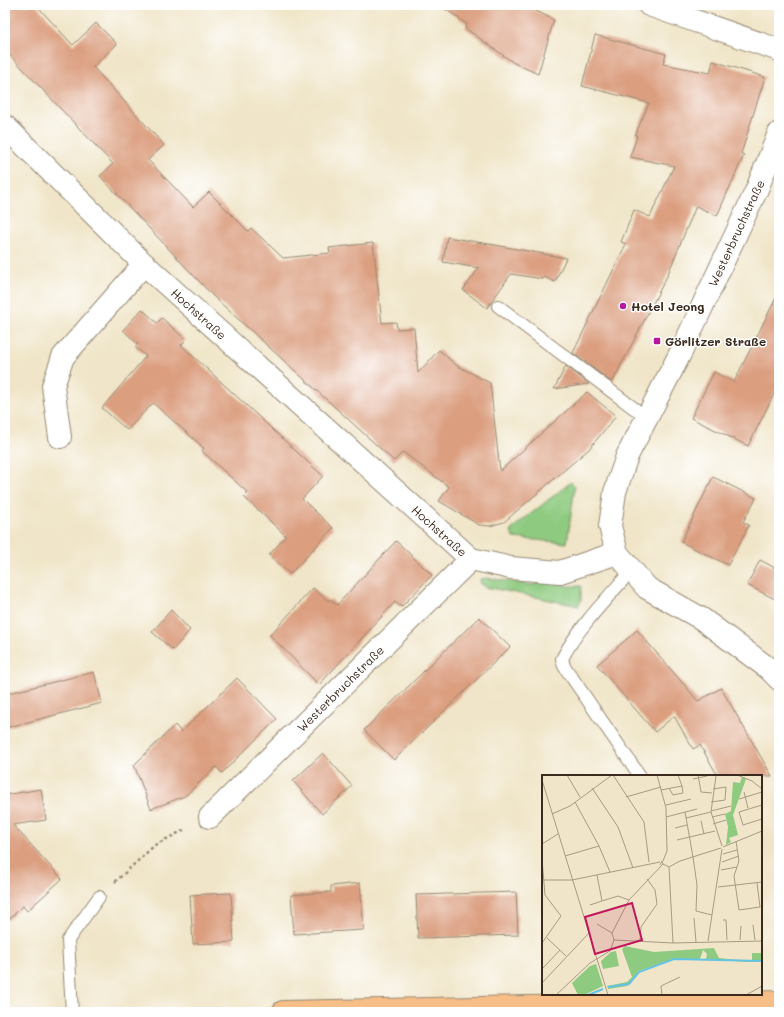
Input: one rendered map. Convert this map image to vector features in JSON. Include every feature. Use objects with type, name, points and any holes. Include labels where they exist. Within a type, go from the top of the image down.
[{"type":"main road","points":[[284,1012],[779,1002]]},
{"type":"street","points":[[649,5],[779,50]]},
{"type":"street","name":"Hochstraße","points":[[5,126],[144,264],[471,559],[511,568],[560,572],[617,553]]},
{"type":"street","name":"Westerbruchstraße","points":[[617,553],[610,526],[615,492],[627,456],[681,352],[758,189],[779,133]]},
{"type":"street","points":[[60,438],[53,386],[63,357],[144,264]]},
{"type":"street","points":[[617,553],[647,588],[702,619],[779,679]]},
{"type":"street","name":"Westerbruchstraße","points":[[210,817],[471,559]]},
{"type":"lane","points":[[498,306],[647,418]]},
{"type":"lane","points":[[632,570],[589,621],[566,651],[562,659],[564,666],[639,775]]},
{"type":"lane","points":[[72,1012],[68,940],[99,897]]},
{"type":"path","points":[[99,897],[155,845],[210,817]]},
{"type":"green space","points":[[571,482],[575,486],[567,543],[513,538],[511,531],[514,527]]},
{"type":"green space","points":[[487,578],[533,585],[541,582],[559,582],[566,586],[581,586],[581,601],[578,606],[486,587],[481,584],[480,579]]},
{"type":"building","points":[[5,5],[36,5],[73,45],[96,23],[117,44],[93,67],[164,145],[148,160],[193,207],[209,192],[248,231],[251,228],[283,258],[330,253],[329,248],[373,243],[382,323],[396,322],[397,329],[414,328],[418,373],[439,350],[456,365],[490,383],[500,471],[587,392],[616,416],[589,449],[504,522],[490,526],[479,525],[439,501],[449,487],[403,452],[394,461],[214,297],[100,176],[113,164],[5,50]]},
{"type":"building","points":[[439,5],[525,5],[554,20],[538,74],[514,63],[465,28],[467,24]]},
{"type":"building","points":[[595,35],[666,54],[663,64],[710,73],[713,61],[765,77],[741,154],[744,155],[717,216],[696,206],[667,276],[613,381],[610,381],[573,353],[626,244],[621,242],[634,210],[650,217],[674,166],[630,157],[637,136],[635,135],[649,103],[582,86]]},
{"type":"building","points":[[447,237],[566,258],[555,282],[544,277],[543,279],[511,274],[487,308],[463,290],[479,268],[443,262]]},
{"type":"building","points":[[779,292],[779,384],[748,446],[691,418],[714,372],[734,382]]},
{"type":"building","points":[[142,309],[157,323],[162,318],[186,340],[181,345],[323,476],[302,499],[333,528],[290,574],[269,555],[286,536],[244,497],[248,493],[202,451],[204,448],[153,403],[127,430],[102,408],[146,356],[135,347],[138,344],[123,330]]},
{"type":"building","points":[[566,366],[589,384],[554,389]]},
{"type":"building","points":[[713,477],[756,498],[743,522],[749,525],[728,565],[681,542]]},
{"type":"building","points":[[396,541],[432,575],[401,607],[395,602],[319,685],[270,635],[313,588],[328,601],[330,599],[337,605]]},
{"type":"building","points":[[760,560],[779,570],[779,601],[747,585]]},
{"type":"building","points":[[171,610],[190,630],[173,650],[152,632]]},
{"type":"building","points":[[479,617],[510,647],[394,760],[364,730]]},
{"type":"building","points":[[637,630],[698,701],[721,688],[772,776],[717,775],[700,745],[693,749],[674,716],[655,732],[597,665]]},
{"type":"building","points":[[94,672],[102,703],[5,728],[5,694]]},
{"type":"building","points":[[237,678],[277,719],[222,773],[216,767],[185,796],[151,809],[134,765],[175,725],[181,732]]},
{"type":"building","points":[[323,753],[352,786],[322,814],[293,781]]},
{"type":"building","points":[[41,789],[46,820],[13,825],[62,879],[27,911],[23,906],[5,923],[5,795]]},
{"type":"building","points":[[360,883],[364,930],[294,934],[291,895],[331,892],[331,886]]},
{"type":"building","points":[[516,892],[518,935],[418,938],[416,895]]},
{"type":"building","points":[[231,893],[234,942],[193,944],[190,895]]},
{"type":"place","name":"Hotel Jeong","points":[[623,306]]},
{"type":"place","name":"Görlitzer Straße","points":[[657,341]]}]
